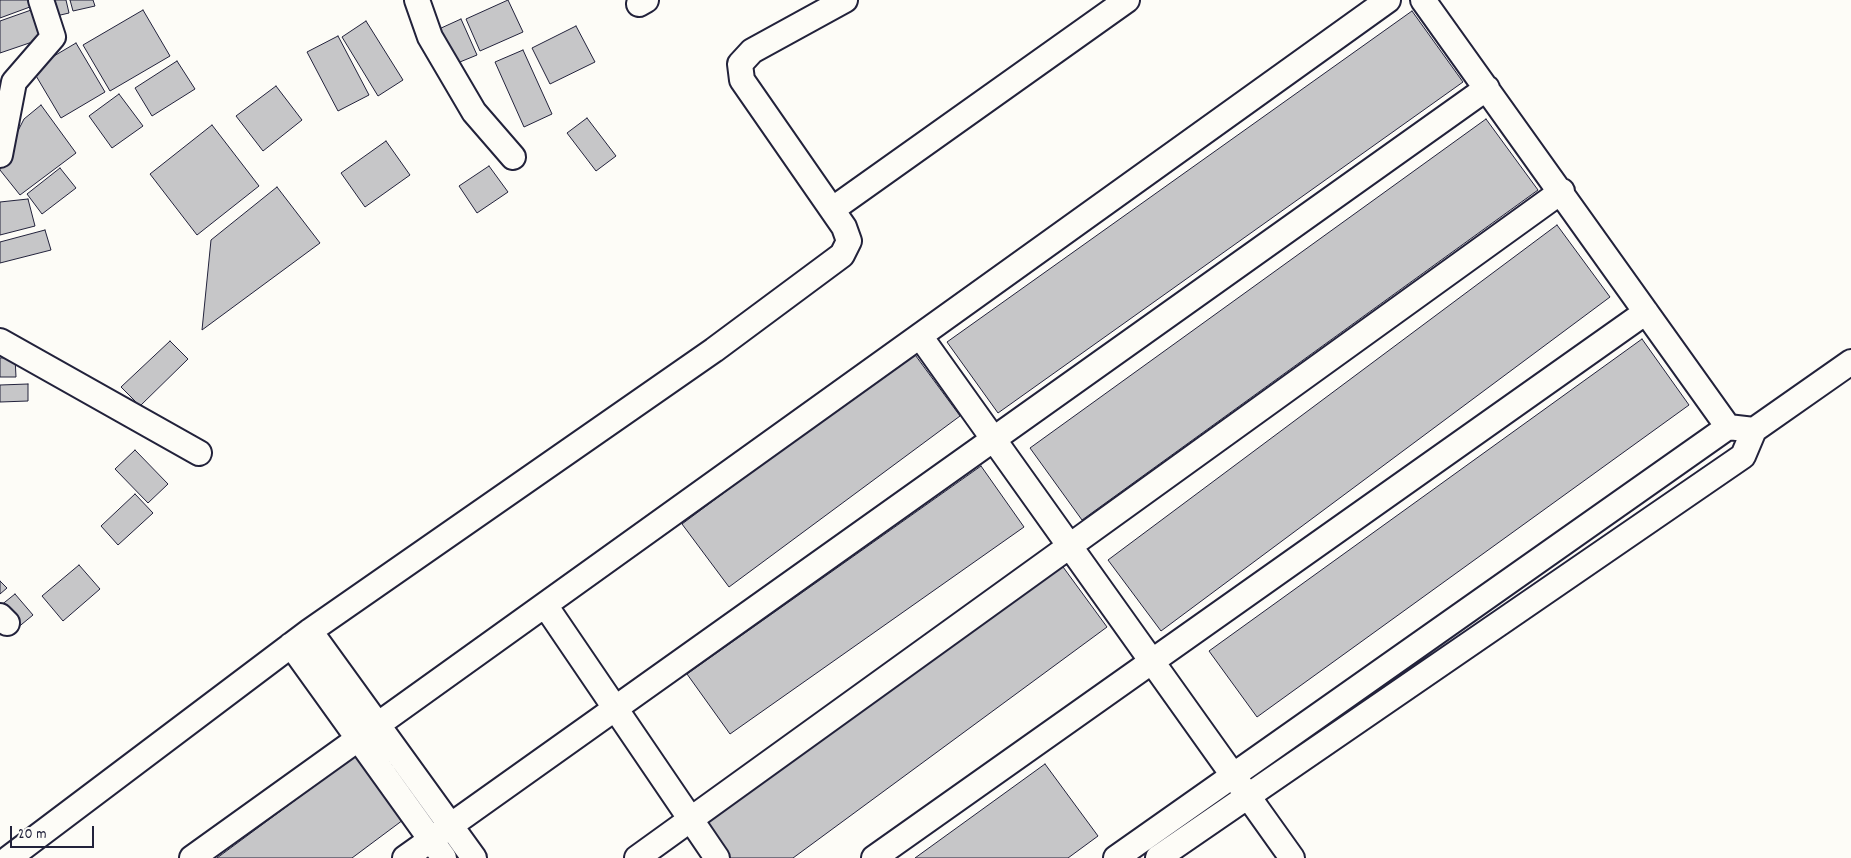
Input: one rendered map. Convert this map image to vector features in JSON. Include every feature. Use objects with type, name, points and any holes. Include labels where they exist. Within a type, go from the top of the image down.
[{"type":"street","points":[[0,155],[14,82],[52,37],[41,0]]},
{"type":"street","points":[[417,0],[430,36],[474,112],[514,157]]},
{"type":"street","points":[[9,858],[310,631],[714,350],[842,255],[849,241],[844,227],[742,80],[740,64],[752,51],[845,0]]},
{"type":"street","points":[[833,209],[1126,0]]},
{"type":"street","points":[[192,858],[1388,0]]},
{"type":"street","points":[[1423,0],[1562,191],[1728,427]]},
{"type":"street","points":[[405,858],[438,849],[450,825],[1487,88]]},
{"type":"street","points":[[637,858],[1562,191]]},
{"type":"street","points":[[874,858],[1646,312]]},
{"type":"street","points":[[920,336],[1292,858]]},
{"type":"street","points":[[0,341],[199,453]]},
{"type":"street","points":[[1158,858],[1743,456],[1754,430],[1851,362]]},
{"type":"street","points":[[1116,858],[1728,427],[1754,430]]},
{"type":"street","points":[[546,605],[717,858]]},
{"type":"street","points":[[310,631],[474,858]]},
{"type":"street","points":[[291,645],[438,849]]},
{"type":"building","points":[[0,0],[36,0],[38,4],[0,18]]},
{"type":"building","points":[[48,0],[66,0],[69,13],[52,17]]},
{"type":"building","points":[[70,0],[93,0],[95,6],[73,11]]},
{"type":"building","points":[[508,0],[523,32],[480,51],[466,19]]},
{"type":"building","points":[[34,9],[44,38],[0,53],[0,21]]},
{"type":"building","points":[[143,10],[170,56],[110,91],[83,45]]},
{"type":"building","points":[[1412,11],[1463,82],[998,413],[947,342]]},
{"type":"building","points":[[461,19],[477,55],[455,64],[439,29]]},
{"type":"building","points":[[366,21],[403,80],[378,96],[342,37]]},
{"type":"building","points":[[576,26],[595,62],[550,84],[532,48]]},
{"type":"building","points":[[338,36],[369,95],[338,111],[307,52]]},
{"type":"building","points":[[76,43],[105,92],[61,118],[32,69]]},
{"type":"building","points":[[523,50],[552,114],[524,127],[495,62]]},
{"type":"building","points":[[177,61],[195,89],[152,116],[135,88]]},
{"type":"building","points":[[276,86],[302,120],[263,151],[236,116]]},
{"type":"building","points":[[119,94],[143,126],[112,148],[89,116]]},
{"type":"building","points":[[41,105],[76,153],[20,195],[0,170],[0,166],[24,119]]},
{"type":"building","points":[[587,118],[616,156],[596,171],[567,133]]},
{"type":"building","points":[[1486,119],[1538,190],[1082,520],[1030,448]]},
{"type":"building","points":[[212,125],[259,186],[197,235],[150,174]]},
{"type":"building","points":[[386,141],[410,175],[365,207],[341,173]]},
{"type":"building","points":[[489,166],[508,192],[477,213],[459,186]]},
{"type":"building","points":[[60,168],[76,188],[42,214],[27,194]]},
{"type":"building","points":[[277,187],[320,243],[202,330],[211,240]]},
{"type":"building","points":[[28,199],[35,226],[0,235],[0,202]]},
{"type":"building","points":[[1557,225],[1610,297],[1161,631],[1108,560]]},
{"type":"building","points":[[45,230],[51,250],[0,263],[0,242]]},
{"type":"building","points":[[1642,339],[1689,405],[1257,717],[1209,651]]},
{"type":"building","points":[[170,341],[188,359],[140,406],[121,387]]},
{"type":"building","points":[[913,352],[960,416],[729,587],[682,524]]},
{"type":"building","points":[[15,357],[16,377],[0,377],[0,358]]},
{"type":"building","points":[[28,384],[28,401],[0,402],[0,385]]},
{"type":"building","points":[[135,450],[168,484],[148,503],[115,469]]},
{"type":"building","points":[[981,466],[1024,527],[730,734],[687,674]]},
{"type":"building","points":[[135,494],[153,513],[118,545],[101,526]]},
{"type":"building","points":[[1055,556],[1107,627],[793,858],[719,858],[693,823]]},
{"type":"building","points":[[79,565],[100,589],[63,621],[42,596]]},
{"type":"building","points":[[0,581],[7,588],[0,594]]},
{"type":"building","points":[[15,594],[33,615],[16,629],[0,606]]},
{"type":"building","points":[[359,753],[407,817],[352,858],[217,858]]},
{"type":"building","points":[[1045,764],[1098,836],[1068,858],[915,858]]}]
